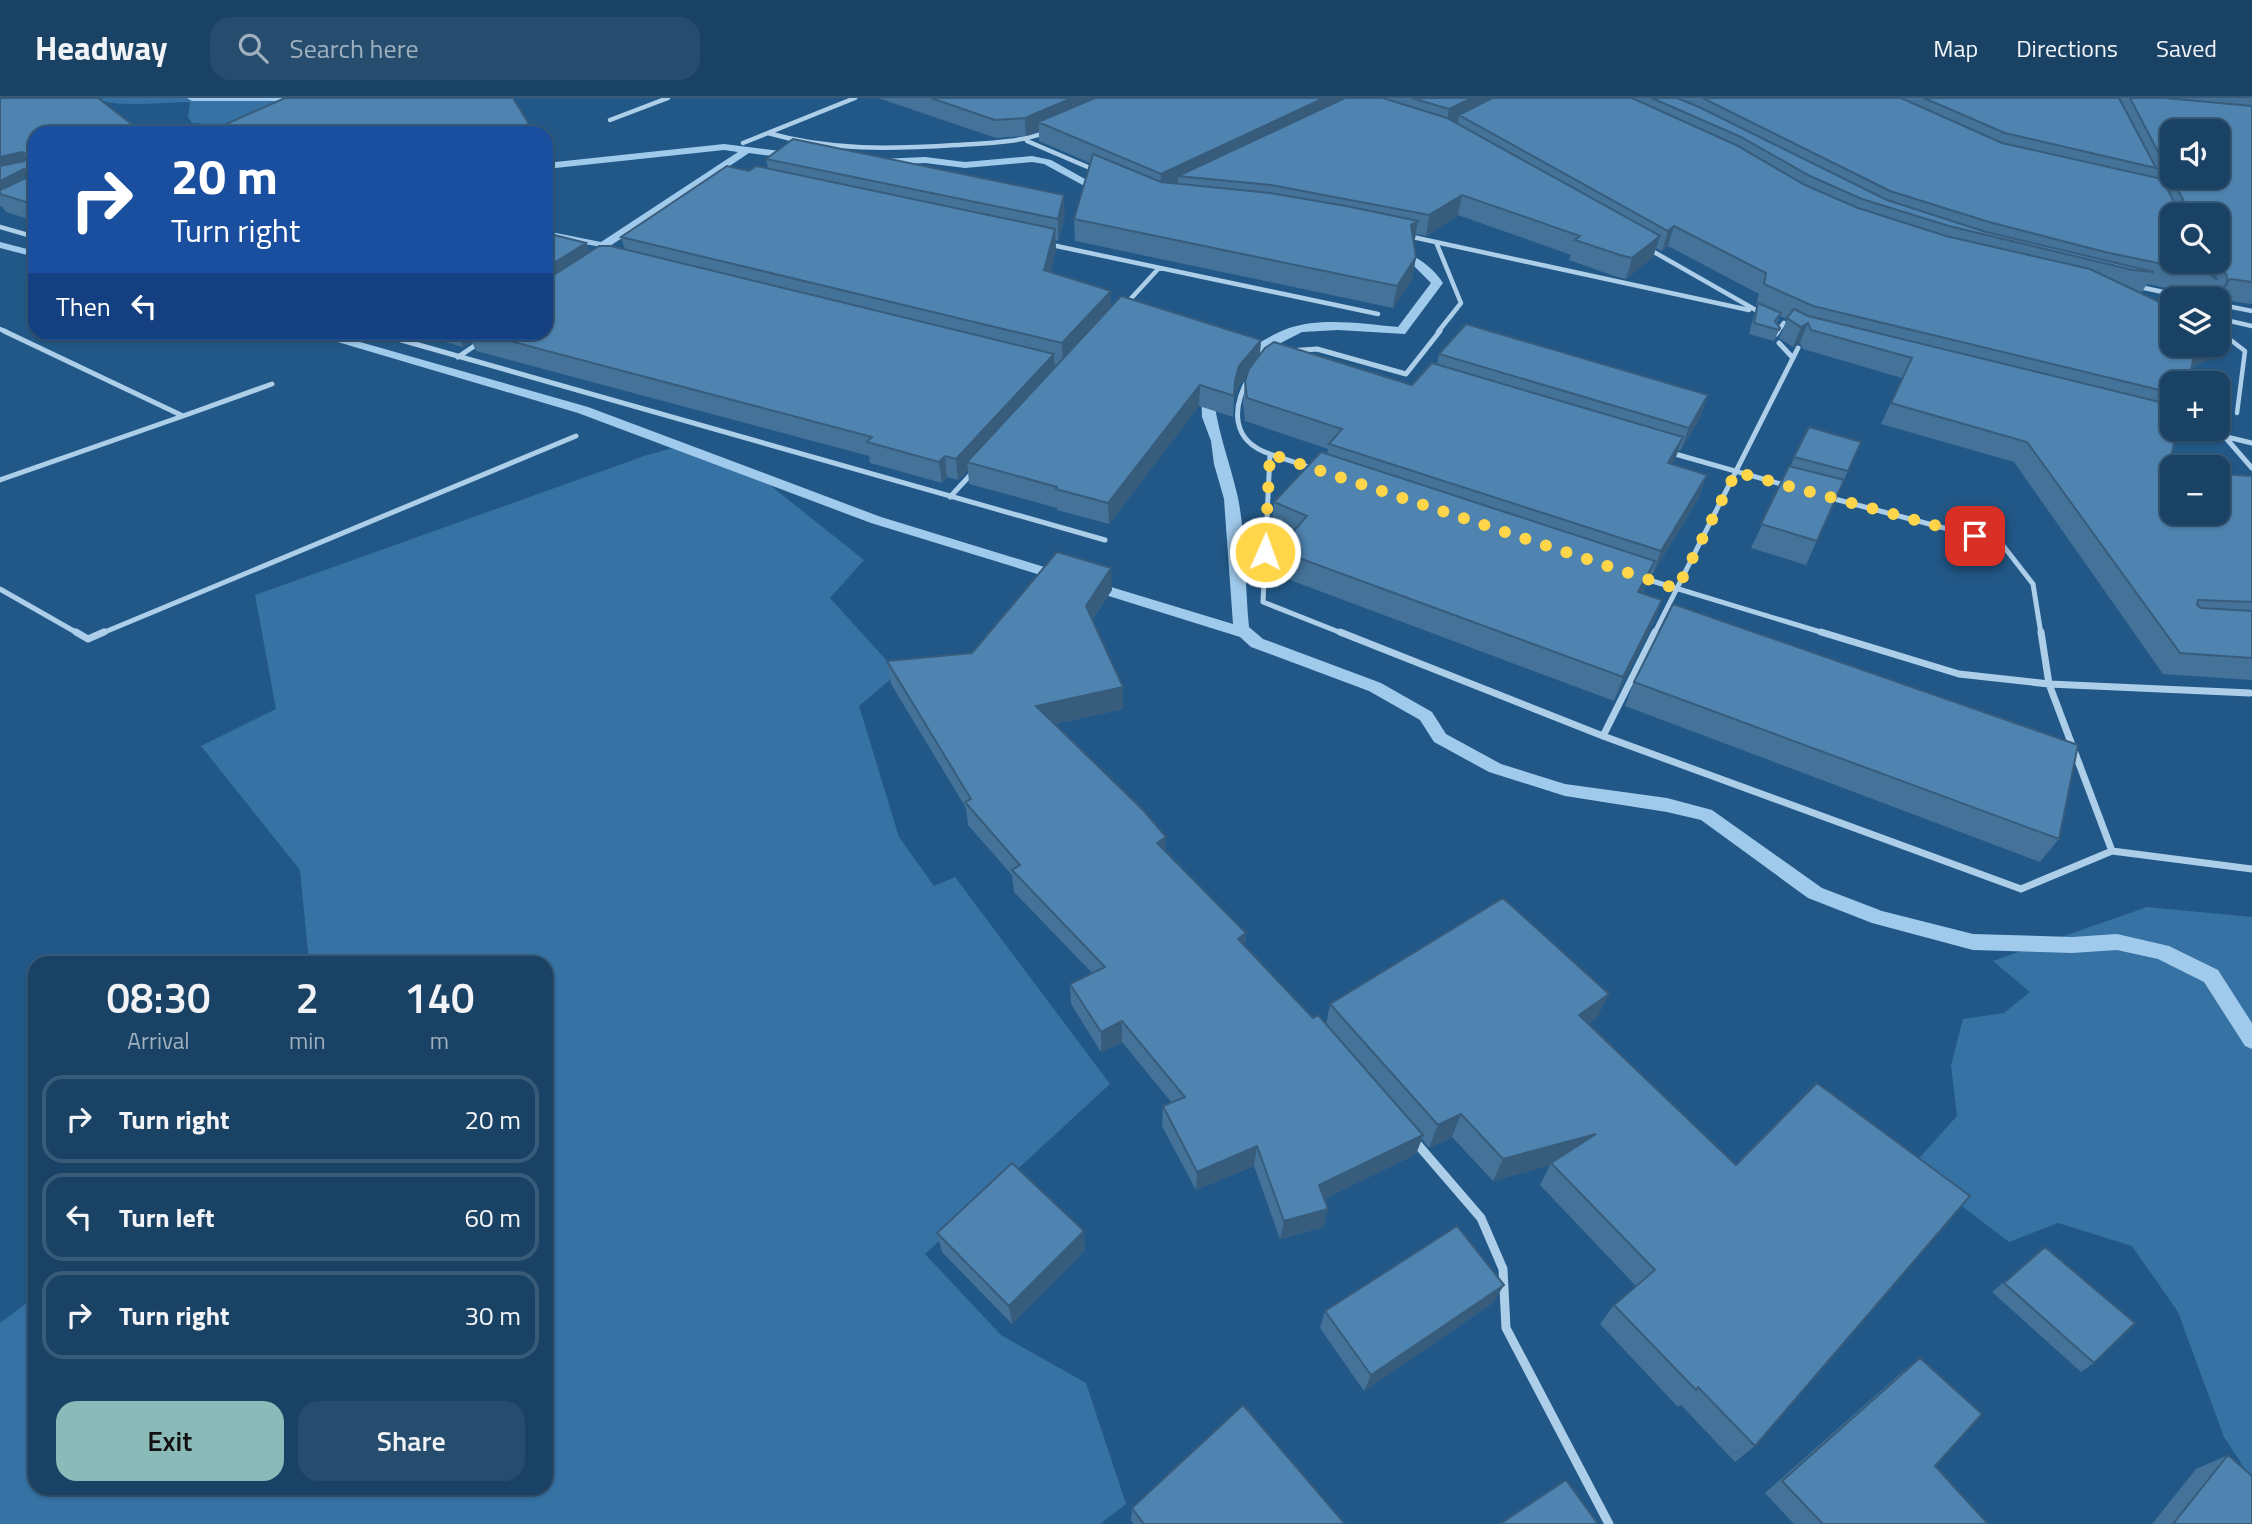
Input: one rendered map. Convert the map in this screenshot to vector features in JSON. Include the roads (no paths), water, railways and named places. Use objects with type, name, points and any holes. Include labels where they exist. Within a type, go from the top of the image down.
[{"type":"street","points":[[610,120],[668,98]]},
{"type":"street","points":[[743,143],[855,98]]},
{"type":"street","points":[[768,133],[827,146],[896,149],[1027,141],[1052,130]]},
{"type":"street","points":[[1027,141],[1101,173]]},
{"type":"street","points":[[0,227],[28,235]]},
{"type":"street","points":[[1397,234],[1766,315]]},
{"type":"street","points":[[1039,242],[1378,314]]},
{"type":"street","points":[[1406,374],[1461,303],[1436,242]]},
{"type":"street","points":[[1637,243],[1757,312]]},
{"type":"street","points":[[1116,315],[1159,268]]},
{"type":"street","points":[[2130,285],[2160,291]]},
{"type":"street","points":[[2230,307],[2252,312]]},
{"type":"street","points":[[1775,319],[1795,328]]},
{"type":"street","points":[[2230,320],[2252,326]]},
{"type":"street","points":[[1776,334],[1784,323]]},
{"type":"street","points":[[0,329],[183,415]]},
{"type":"street","points":[[400,340],[1105,541]]},
{"type":"street","points":[[458,357],[483,340]]},
{"type":"street","points":[[1779,343],[1793,358]]},
{"type":"street","points":[[1603,736],[1798,348]]},
{"type":"street","points":[[1282,354],[1293,349],[1317,349],[1419,378]]},
{"type":"street","points":[[1255,370],[1242,387],[1237,414],[1241,432],[1253,448],[1322,472]]},
{"type":"street","points":[[0,480],[272,384]]},
{"type":"street","points":[[0,589],[88,639],[576,436]]},
{"type":"street","points":[[2230,437],[2252,443]]},
{"type":"street","points":[[2229,441],[2252,468]]},
{"type":"street","points":[[1655,448],[1802,490]]},
{"type":"street","points":[[1270,454],[1263,602],[1603,736],[2021,889],[2112,851],[2252,869]]},
{"type":"street","points":[[950,497],[977,468]]},
{"type":"street","points":[[1815,494],[2001,543],[2033,584],[2049,684],[2112,851]]},
{"type":"street","points":[[1637,576],[1959,674],[2049,684],[2250,693]]},
{"type":"street","points":[[1409,1135],[1481,1218],[1503,1269],[1506,1328],[1609,1524]]},
{"type":"lane","points":[[2230,340],[2245,351],[2237,413]]},
{"type":"waterway","points":[[192,98],[281,98]]},
{"type":"waterway","points":[[553,165],[724,147],[748,150]]},
{"type":"waterway","points":[[553,235],[603,246],[748,150]]},
{"type":"waterway","points":[[748,150],[796,156]]},
{"type":"waterway","points":[[880,162],[925,160],[965,165],[1032,159],[1047,162],[1105,193]]},
{"type":"waterway","points":[[0,245],[28,252]]},
{"type":"waterway","points":[[1240,359],[1277,338],[1300,329],[1338,326],[1401,331],[1437,283],[1424,267],[1393,253]]},
{"type":"waterway","points":[[338,340],[583,410],[876,520],[1062,577]]},
{"type":"waterway","points":[[1207,388],[1208,417],[1218,441],[1221,464],[1231,499],[1241,629],[1257,643],[1375,687],[1426,716],[1440,738],[1495,768],[1565,790],[1667,805],[1706,815],[1815,893],[1879,918],[1973,942],[2072,945],[2117,942],[2162,952],[2211,976],[2252,1040]]},
{"type":"waterway","points":[[1088,585],[1245,633]]}]
